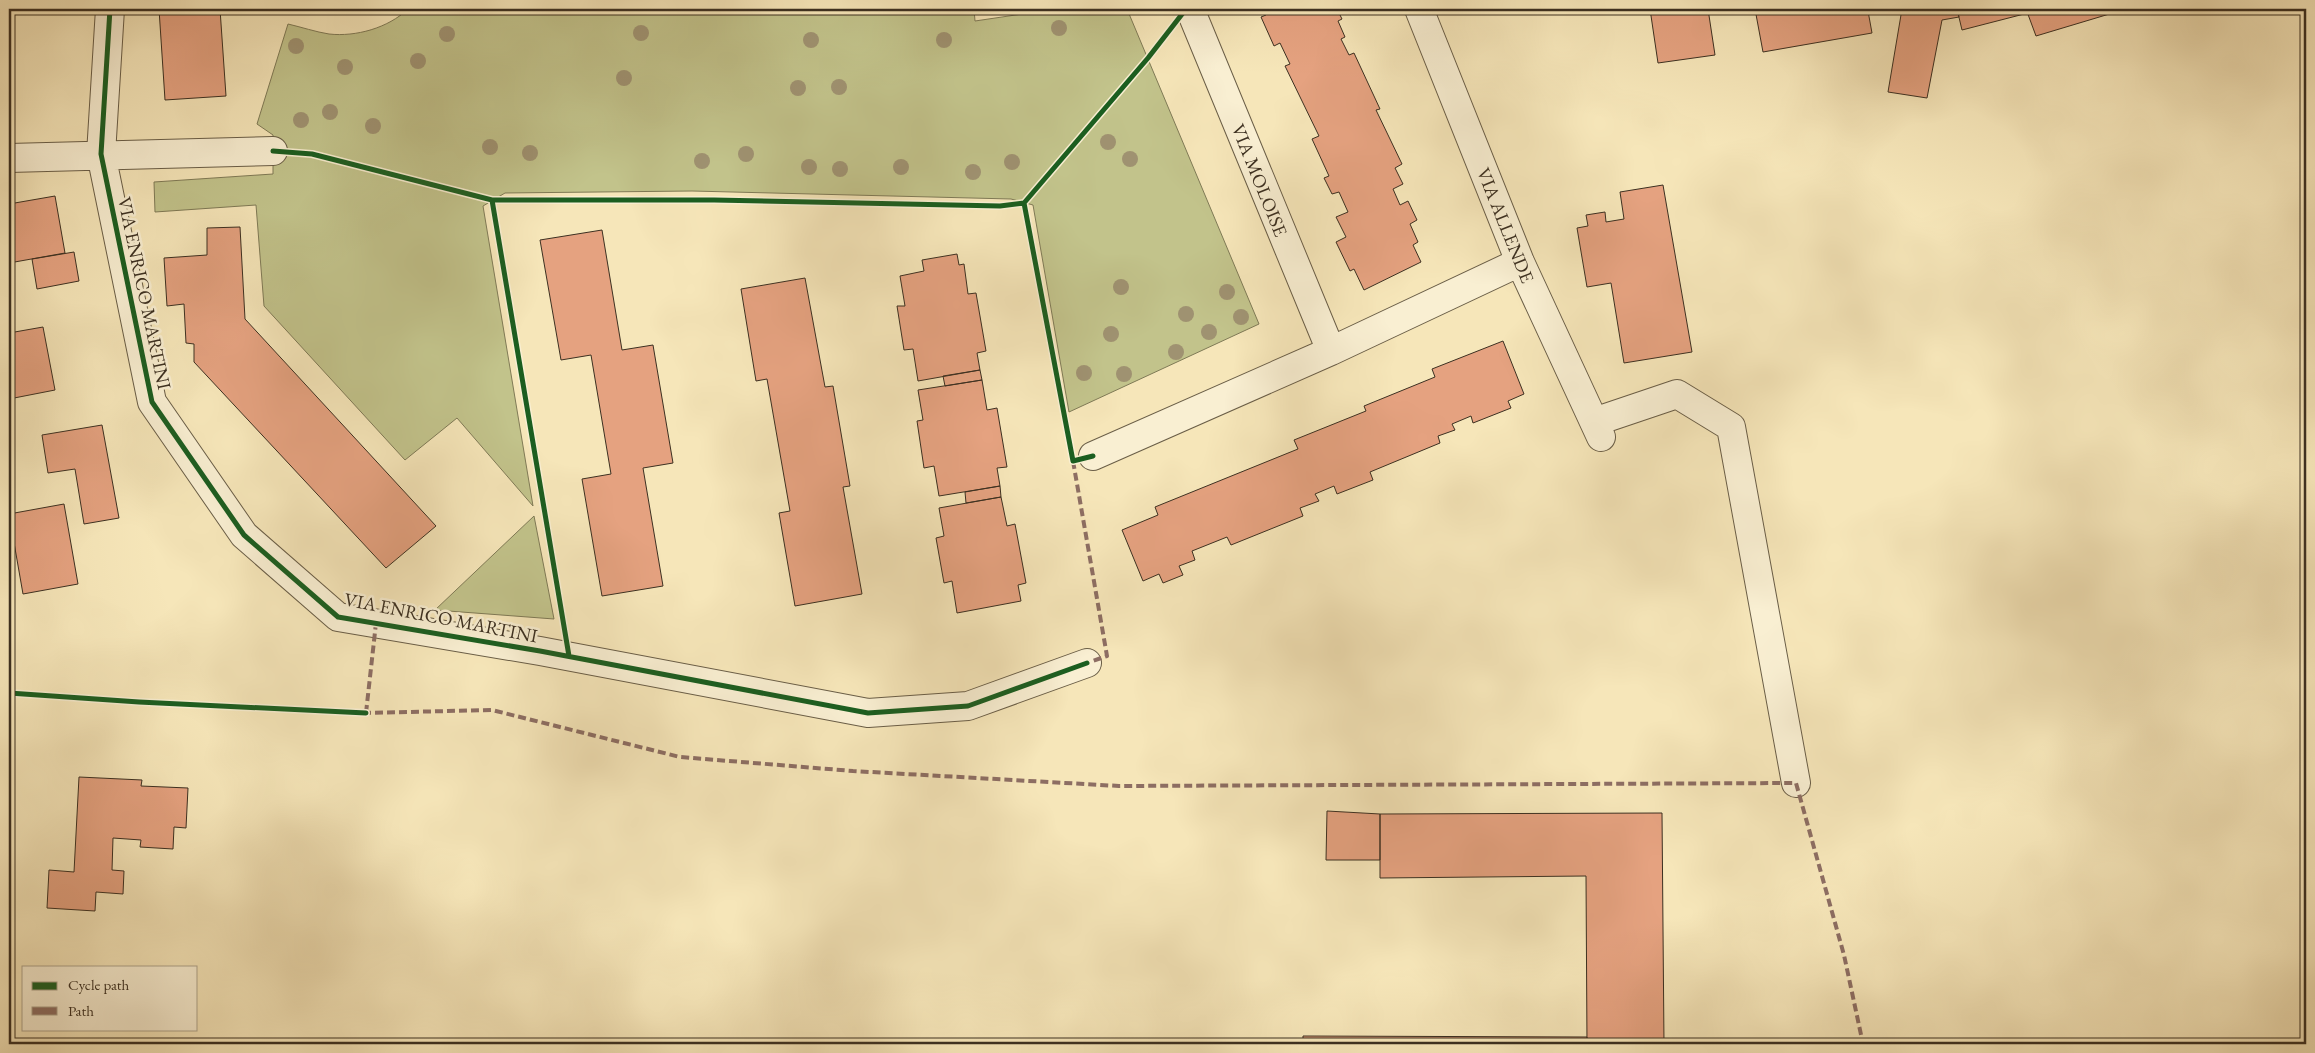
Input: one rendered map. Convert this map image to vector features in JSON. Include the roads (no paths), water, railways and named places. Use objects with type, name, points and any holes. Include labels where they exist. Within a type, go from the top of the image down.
[{"type":"street","name":"VIA ENRICO MARTINI","points":[[110,9],[101,154],[152,402],[244,535],[338,617],[540,651],[868,713],[968,706],[1087,662]]},
{"type":"street","name":"VIA MOLOISE","points":[[1190,9],[1331,351]]},
{"type":"street","name":"VIA ALLENDE","points":[[1419,9],[1520,262],[1597,430],[1678,394],[1731,427],[1796,783]]},
{"type":"street","points":[[9,158],[101,154],[273,151]]},
{"type":"street","points":[[1093,456],[1331,351],[1520,262]]}]
